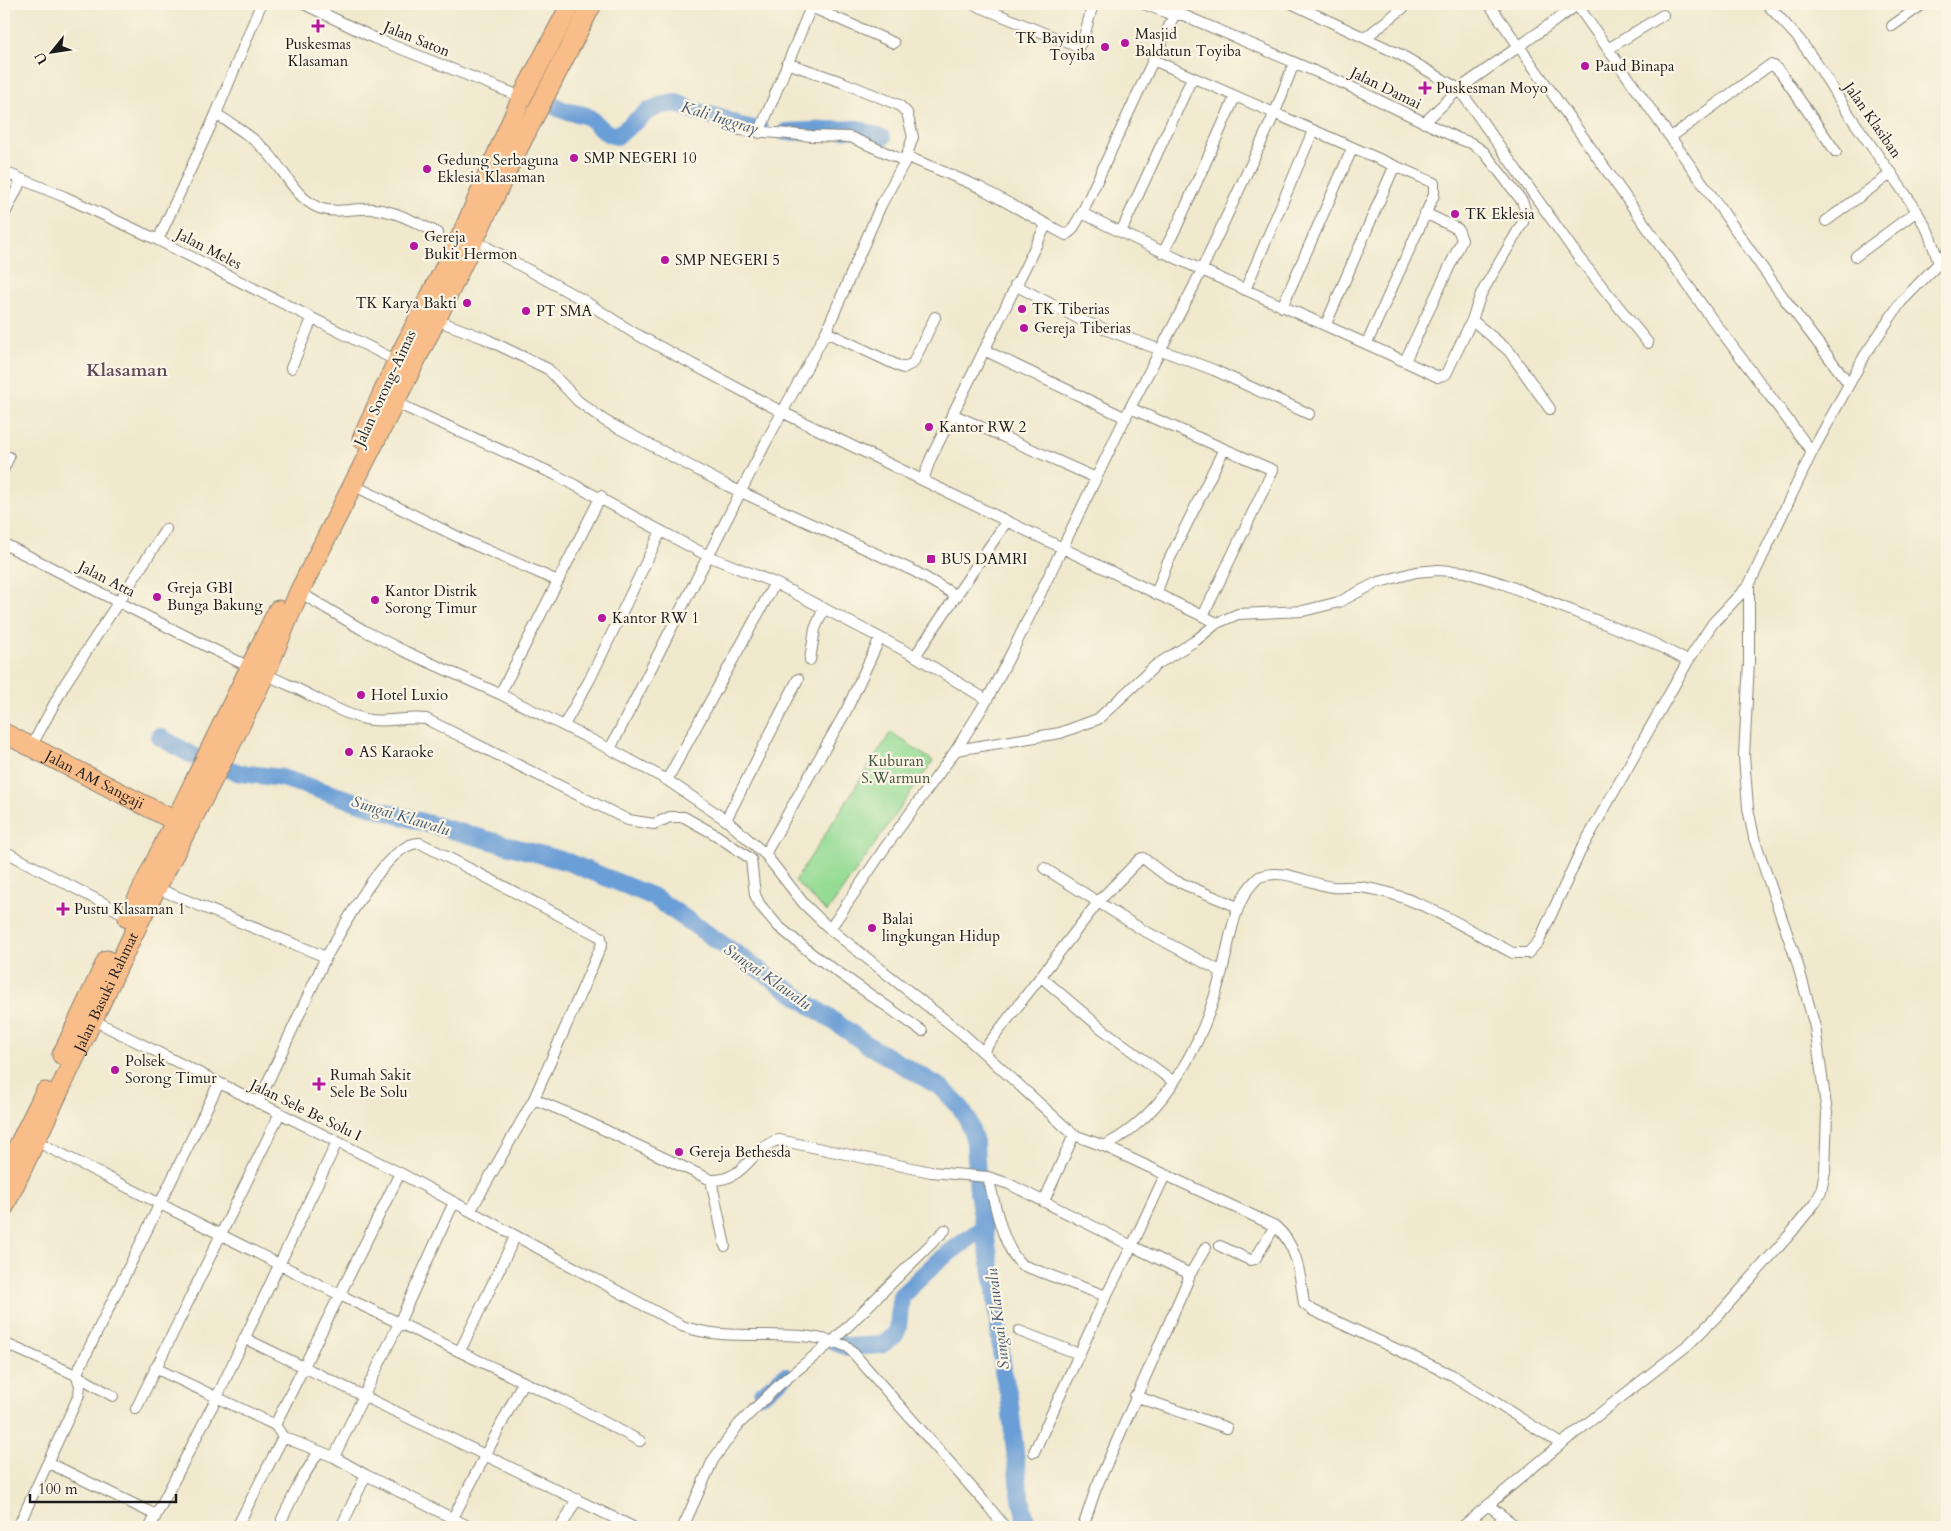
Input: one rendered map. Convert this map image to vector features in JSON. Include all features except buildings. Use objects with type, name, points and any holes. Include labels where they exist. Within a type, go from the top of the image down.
[{"type":"highway","name":"Jalan Sorong-Aimas","points":[[206,777],[436,320],[522,97],[571,4]]},
{"type":"highway","name":"Jalan Sorong-Aimas","points":[[258,671],[397,360],[509,166],[592,4]]},
{"type":"highway","name":"Jalan AM Sangaji","points":[[4,733],[181,824]]},
{"type":"highway","name":"Jalan Basuki Rahmat","points":[[4,1207],[36,1141],[128,916],[206,777]]},
{"type":"highway","name":"Jalan Basuki Rahmat","points":[[4,1175],[156,888],[181,824]]},
{"type":"street","points":[[158,240],[216,114],[261,4]]},
{"type":"street","name":"Jalan Saton","points":[[304,4],[374,38],[522,97]]},
{"type":"street","points":[[973,4],[1078,47],[1083,40],[1093,4]]},
{"type":"street","points":[[1144,4],[1178,13]]},
{"type":"street","points":[[1165,4],[1178,13]]},
{"type":"street","points":[[1293,4],[1437,74],[1458,90],[1531,204],[1648,343]]},
{"type":"street","points":[[1365,38],[1408,4]]},
{"type":"street","points":[[1488,4],[1709,315],[1812,452]]},
{"type":"street","points":[[1577,4],[1783,297],[1849,384]]},
{"type":"street","name":"Jalan Damai","points":[[1178,13],[1347,85],[1424,123],[1458,90],[1577,4]]},
{"type":"street","name":"Jalan Klasiban","points":[[1767,4],[1799,40],[1892,173],[1928,231],[1939,263]]},
{"type":"street","points":[[1892,26],[1922,4]]},
{"type":"street","points":[[760,129],[808,5],[894,43]]},
{"type":"street","points":[[740,130],[760,129],[850,137],[979,187],[1066,235],[1072,230],[1082,213],[1153,60],[1178,13]]},
{"type":"street","points":[[1608,49],[1663,15]]},
{"type":"street","points":[[1153,60],[1235,98],[1394,167],[1431,180],[1434,183],[1434,195],[1367,343]]},
{"type":"street","points":[[610,749],[782,412],[826,332],[881,205],[906,159],[913,137],[907,112],[899,105],[842,82],[786,63]]},
{"type":"street","points":[[830,929],[884,849],[956,750],[987,700],[1200,270],[1274,115],[1294,63]]},
{"type":"street","points":[[1667,132],[1770,65],[1774,66],[1781,73],[1836,152]]},
{"type":"street","points":[[1121,232],[1192,78]]},
{"type":"street","points":[[1163,252],[1177,226],[1235,98]]},
{"type":"street","points":[[216,114],[252,136],[298,191],[317,208],[329,210],[382,210],[397,214],[438,233]]},
{"type":"street","points":[[1424,123],[1472,143],[1484,152],[1522,201],[1531,204]]},
{"type":"street","points":[[1245,290],[1313,131]]},
{"type":"street","points":[[1282,307],[1352,149]]},
{"type":"street","points":[[1326,324],[1394,167]]},
{"type":"street","name":"Jalan Meles","points":[[4,172],[21,181],[65,197],[158,240],[397,360]]},
{"type":"street","points":[[1826,221],[1892,173]]},
{"type":"street","points":[[4,215],[21,181]]},
{"type":"street","points":[[1082,213],[1200,270],[1282,307],[1326,324],[1438,377],[1444,376],[1472,320],[1480,294],[1523,222],[1531,204]]},
{"type":"street","points":[[1856,256],[1917,212]]},
{"type":"street","points":[[1405,361],[1462,240],[1458,229],[1425,214]]},
{"type":"street","points":[[922,480],[952,414],[1046,225]]},
{"type":"street","points":[[468,237],[583,300],[634,333],[782,412],[1217,623]]},
{"type":"street","points":[[1104,1146],[1133,1127],[1174,1082],[1189,1057],[1222,972],[1238,906],[1244,894],[1259,877],[1282,874],[1333,887],[1360,887],[1389,894],[1416,904],[1513,953],[1524,955],[1528,953],[1539,941],[1581,850],[1688,661],[1713,623],[1749,585],[1812,452],[1865,355],[1901,302],[1939,263],[1947,251]]},
{"type":"street","points":[[1015,285],[1083,321],[1124,338],[1160,349],[1214,370],[1309,414]]},
{"type":"street","points":[[826,332],[903,368],[912,363],[935,317]]},
{"type":"street","points":[[291,368],[312,319]]},
{"type":"street","points":[[436,320],[484,338],[548,369],[578,401],[605,421],[741,492],[897,563],[957,596]]},
{"type":"street","points":[[1472,320],[1509,351],[1550,408]]},
{"type":"street","points":[[984,350],[1126,418]]},
{"type":"street","points":[[394,402],[524,459],[600,496],[708,556],[774,583],[915,656],[987,700]]},
{"type":"street","points":[[1130,408],[1273,470],[1203,616]]},
{"type":"street","points":[[952,414],[1096,478]]},
{"type":"street","points":[[1156,594],[1167,564],[1224,449]]},
{"type":"street","points":[[4,468],[9,458]]},
{"type":"street","points":[[353,485],[468,542],[558,581]]},
{"type":"street","points":[[500,694],[600,496]]},
{"type":"street","points":[[915,656],[1007,521]]},
{"type":"street","points":[[31,747],[66,684],[166,529]]},
{"type":"street","points":[[564,725],[590,679],[661,531]]},
{"type":"street","name":"Jalan Atta","points":[[4,544],[258,671],[366,719],[426,719],[628,820],[654,824],[677,816],[692,820],[751,859],[753,885],[760,905],[788,935],[922,1031]]},
{"type":"street","points":[[956,750],[1060,733],[1098,719],[1156,665],[1195,641],[1217,623],[1238,614],[1303,611],[1339,602],[1376,583],[1416,572],[1438,570],[1465,572],[1504,584],[1651,642],[1688,661]]},
{"type":"street","points":[[667,780],[774,583]]},
{"type":"street","points":[[1462,1527],[1561,1444],[1689,1344],[1723,1310],[1791,1233],[1808,1213],[1821,1192],[1825,1171],[1827,1113],[1815,1027],[1797,962],[1754,838],[1748,808],[1744,756],[1749,662],[1749,585]]},
{"type":"street","points":[[299,592],[397,648],[564,725],[667,780],[726,820],[765,854],[804,904],[830,929],[983,1051],[1074,1135],[1104,1146],[1275,1226],[1286,1235],[1293,1248],[1304,1304],[1312,1310],[1452,1375],[1561,1444]]},
{"type":"street","points":[[810,660],[815,629],[823,610]]},
{"type":"street","points":[[765,854],[846,711],[880,638]]},
{"type":"street","points":[[726,820],[798,679]]},
{"type":"street","points":[[258,1103],[326,957],[355,908],[384,867],[398,851],[412,843],[420,843],[601,937],[602,944],[534,1100],[471,1210]]},
{"type":"street","points":[[4,851],[128,916]]},
{"type":"street","points":[[983,1051],[1099,901],[1133,864],[1143,858],[1169,878],[1238,906]]},
{"type":"street","points":[[1044,868],[1141,929],[1222,972]]},
{"type":"street","points":[[156,888],[326,957]]},
{"type":"street","points":[[1041,977],[1101,1028],[1174,1082]]},
{"type":"street","name":"Jalan Sele Be Solu I","points":[[87,1017],[400,1172],[503,1227],[515,1237],[682,1326],[698,1332],[834,1340]]},
{"type":"street","points":[[18,1527],[49,1464],[79,1395],[80,1385],[76,1375],[219,1083]]},
{"type":"street","points":[[534,1100],[576,1116],[711,1180],[726,1180],[735,1176],[766,1148],[779,1140],[931,1172],[982,1177],[1009,1184],[1186,1272],[1189,1276]]},
{"type":"street","points":[[136,1409],[280,1113]]},
{"type":"street","points":[[1044,1201],[1074,1135]]},
{"type":"street","points":[[36,1141],[340,1295],[460,1351],[640,1441]]},
{"type":"street","points":[[150,1527],[217,1397],[337,1142]]},
{"type":"street","points":[[274,1425],[400,1172]]},
{"type":"street","points":[[1034,1452],[1106,1296],[1165,1175]]},
{"type":"street","points":[[982,1177],[1014,1258],[1022,1264],[1106,1296]]},
{"type":"street","points":[[711,1180],[725,1246]]},
{"type":"street","points":[[334,1457],[399,1324],[454,1202]]},
{"type":"street","points":[[1220,1246],[1250,1260],[1255,1259],[1275,1226]]},
{"type":"street","points":[[683,1527],[714,1460],[739,1424],[767,1396],[834,1340],[945,1230]]},
{"type":"street","points":[[460,1351],[515,1237]]},
{"type":"street","points":[[1083,1527],[1096,1488],[1135,1396],[1187,1286],[1189,1276],[1206,1247]]},
{"type":"street","points":[[1019,1330],[1079,1354]]},
{"type":"street","points":[[244,1338],[633,1527]]},
{"type":"street","points":[[834,1340],[848,1347],[988,1506],[1004,1527]]},
{"type":"street","points":[[4,1343],[76,1375],[112,1396]]},
{"type":"street","points":[[155,1368],[274,1425],[283,1436],[334,1457],[470,1527]]},
{"type":"street","points":[[453,1518],[483,1455],[523,1382]]},
{"type":"street","points":[[1135,1396],[1227,1428]]},
{"type":"street","points":[[238,1527],[283,1436]]},
{"type":"street","points":[[282,1519],[300,1482],[320,1451]]},
{"type":"street","points":[[49,1464],[156,1515]]},
{"type":"street","points":[[341,1527],[366,1475]]},
{"type":"street","points":[[560,1527],[577,1499]]},
{"type":"street","points":[[1488,1505],[1517,1527]]},
{"type":"street","points":[[1495,1527],[1503,1517]]},
{"type":"green space","name":"Kuburan S.Warmun","points":[[891,732],[933,761],[827,912],[795,881]]},
{"type":"waterway","name":"Kali Inggray","points":[[548,101],[562,110],[588,117],[606,132],[617,136],[648,111],[662,105],[677,103],[740,126],[760,130]]},
{"type":"waterway","name":"Kali Inggray","points":[[786,132],[857,129],[882,138]]},
{"type":"waterway","name":"Sungai Klawalu","points":[[160,737],[201,760],[240,773],[282,778],[397,815],[568,862],[654,897],[871,1047],[942,1088],[960,1107],[968,1120],[975,1142],[978,1193],[995,1290],[1003,1371],[1009,1396],[1019,1489],[1027,1527]]},
{"type":"waterway","points":[[832,1341],[848,1347],[881,1345],[895,1335],[898,1328],[901,1296],[939,1260],[983,1228]]},
{"type":"waterway","points":[[762,1394],[785,1376]]},
{"type":"place","name":"Puskesmas Klasaman","points":[[318,26]]},
{"type":"place","name":"Masjid Baldatun Toyiba","points":[[1125,43]]},
{"type":"place","name":"TK Bayidun Toyiba","points":[[1105,47]]},
{"type":"place","name":"Paud Binapa","points":[[1585,66]]},
{"type":"place","name":"Puskesman Moyo","points":[[1425,88]]},
{"type":"place","name":"SMP NEGERI 10","points":[[574,158]]},
{"type":"place","name":"Gedung Serbaguna Eklesia Klasaman","points":[[427,169]]},
{"type":"place","name":"TK Eklesia","points":[[1455,214]]},
{"type":"place","name":"Gereja Bukit Hermon","points":[[414,246]]},
{"type":"place","name":"SMP NEGERI 5","points":[[665,260]]},
{"type":"place","name":"TK Karya Bakti","points":[[467,303]]},
{"type":"place","name":"TK Tiberias","points":[[1022,309]]},
{"type":"place","name":"PT SMA","points":[[526,311]]},
{"type":"place","name":"Gereja Tiberias","points":[[1024,328]]},
{"type":"place","name":"Kantor RW 2","points":[[929,427]]},
{"type":"place","name":"BUS DAMRI","points":[[931,559]]},
{"type":"place","name":"Greja GBI Bunga Bakung","points":[[157,597]]},
{"type":"place","name":"Kantor Distrik Sorong Timur","points":[[375,600]]},
{"type":"place","name":"Kantor RW 1","points":[[602,618]]},
{"type":"place","name":"Hotel Luxio","points":[[361,695]]},
{"type":"place","name":"AS Karaoke","points":[[349,752]]},
{"type":"place","name":"Pustu Klasaman 1","points":[[63,909]]},
{"type":"place","name":"Balai lingkungan Hidup","points":[[872,928]]},
{"type":"place","name":"Polsek Sorong Timur","points":[[115,1070]]},
{"type":"place","name":"Rumah Sakit Sele Be Solu","points":[[319,1084]]},
{"type":"place","name":"Gereja Bethesda","points":[[679,1152]]},
{"type":"district","name":"Klasaman","points":[[127,370]]}]
